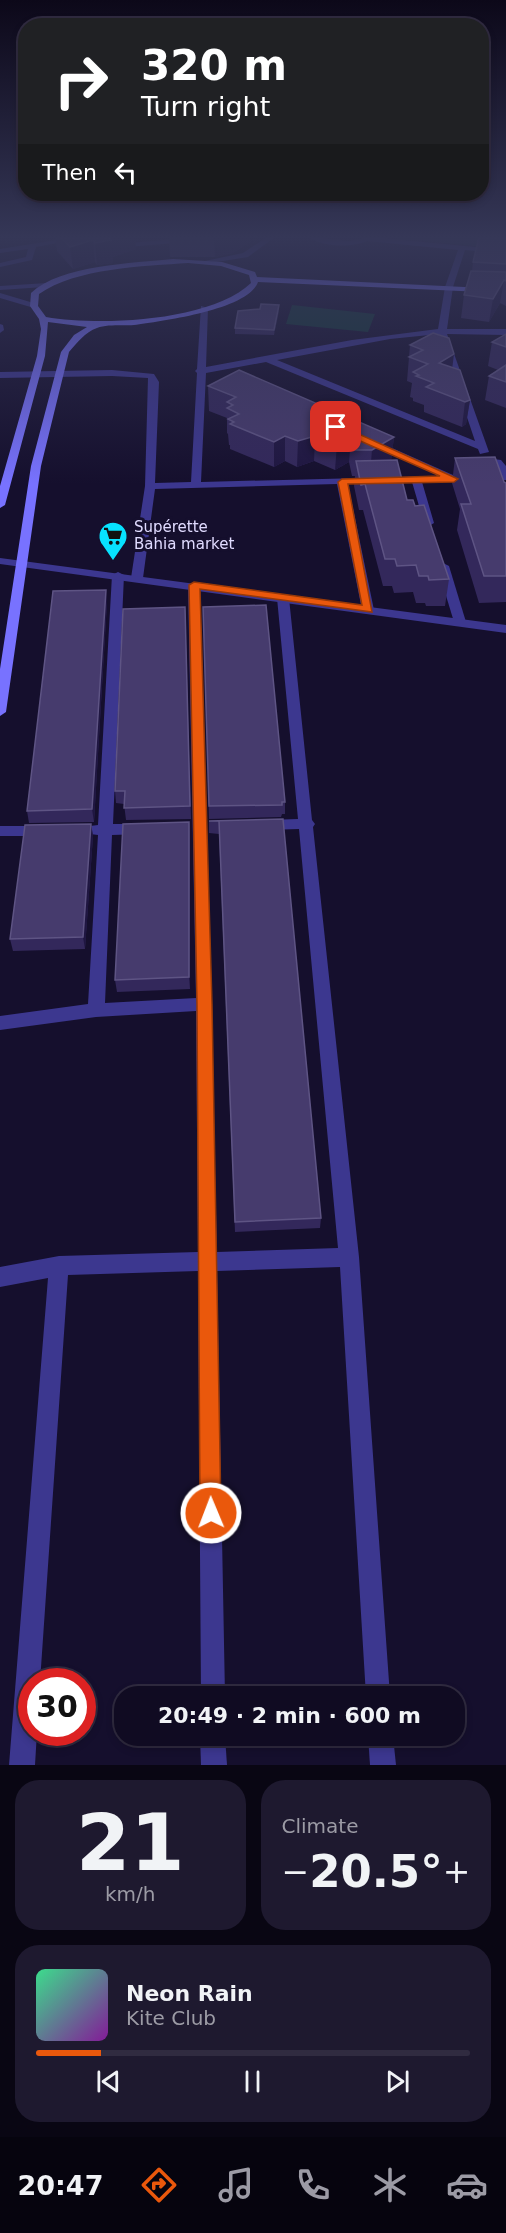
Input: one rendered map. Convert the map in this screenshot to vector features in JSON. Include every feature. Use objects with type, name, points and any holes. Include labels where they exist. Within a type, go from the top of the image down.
[{"type":"main road","points":[[0,505],[41,356],[45,329],[43,319]]},
{"type":"main road","points":[[46,319],[96,325],[154,319]]},
{"type":"main road","points":[[0,712],[36,466],[65,352],[83,332],[96,325]]},
{"type":"street","points":[[196,485],[204,319]]},
{"type":"street","points":[[444,319],[442,331],[445,356],[482,447]]},
{"type":"street","points":[[202,371],[393,337],[442,331],[506,332]]},
{"type":"street","points":[[393,337],[412,344]]},
{"type":"street","points":[[265,358],[482,447],[497,460],[504,470],[499,479]]},
{"type":"street","points":[[202,371],[224,379]]},
{"type":"street","points":[[0,375],[112,373],[151,376],[154,382],[150,486],[137,578]]},
{"type":"street","points":[[365,440],[454,479]]},
{"type":"street","points":[[497,460],[475,464],[475,469],[499,479]]},
{"type":"street","points":[[150,486],[499,479]]},
{"type":"street","points":[[416,480],[433,534]]},
{"type":"street","points":[[342,482],[368,609]]},
{"type":"street","points":[[440,556],[460,622]]},
{"type":"street","points":[[0,561],[194,585],[506,629]]},
{"type":"street","points":[[96,1010],[118,575]]},
{"type":"street","points":[[194,585],[204,1004],[213,1686]]},
{"type":"street","points":[[283,598],[308,824],[349,1257],[377,1686]]},
{"type":"street","points":[[248,826],[308,824]]},
{"type":"street","points":[[81,831],[152,829]]},
{"type":"street","points":[[0,831],[58,831]]},
{"type":"street","points":[[0,1023],[96,1010],[204,1004]]},
{"type":"street","points":[[0,1277],[59,1266],[349,1257]]},
{"type":"street","points":[[22,1765],[59,1266]]},
{"type":"street","points":[[213,1746],[214,1765]]},
{"type":"street","points":[[382,1746],[383,1765]]},
{"type":"green space","points":[[287,319],[373,319],[368,332],[286,324]]},
{"type":"building","points":[[237,319],[276,319],[274,330],[235,328]]},
{"type":"building","points":[[433,333],[449,338],[454,354],[439,363],[460,370],[470,400],[465,402],[426,387],[434,383],[416,376],[419,375],[413,372],[428,364],[409,357],[423,350],[410,345]]},
{"type":"building","points":[[506,334],[506,347],[492,342]]},
{"type":"building","points":[[506,365],[506,382],[489,376]]},
{"type":"building","points":[[239,370],[394,437],[372,450],[354,450],[351,437],[337,445],[315,436],[298,441],[285,436],[274,442],[230,424],[234,422],[228,419],[239,414],[227,408],[233,405],[227,402],[236,397],[208,386]]},
{"type":"building","points":[[495,457],[506,483],[506,576],[484,576],[461,504],[471,504],[455,458]]},
{"type":"building","points":[[397,460],[407,500],[413,500],[415,506],[424,505],[449,579],[429,580],[428,576],[419,576],[416,565],[397,566],[395,559],[385,559],[365,484],[361,485],[356,461]]},
{"type":"building","points":[[106,590],[92,809],[27,811],[53,591]]},
{"type":"building","points":[[266,605],[285,802],[282,802],[282,805],[209,806],[203,607]]},
{"type":"building","points":[[185,607],[190,806],[124,808],[125,791],[115,791],[123,609]]},
{"type":"building","points":[[283,819],[321,1218],[235,1222],[219,821],[209,821]]},
{"type":"building","points":[[189,822],[189,977],[115,980],[123,824]]},
{"type":"building","points":[[91,824],[83,937],[10,939],[25,825]]},
{"type":"place","name":"Supérette Bahia market","points":[[113,562]]},
{"type":"route","points":[[211,1513],[204,1004],[194,585],[368,609],[342,482],[454,479],[336,427]]}]
